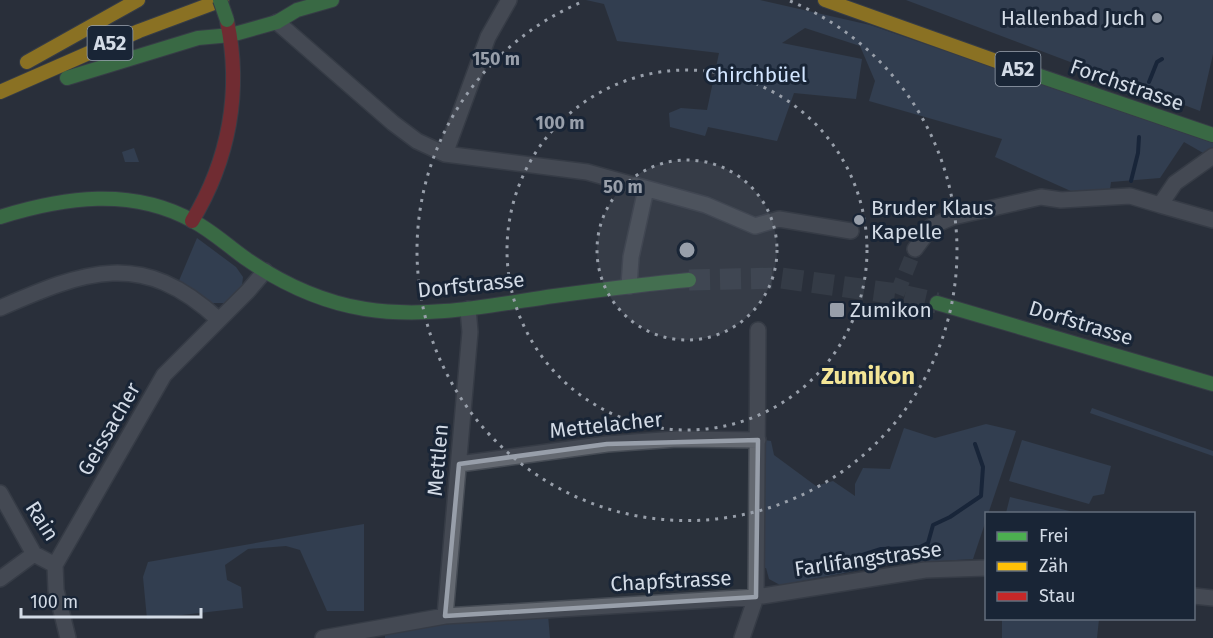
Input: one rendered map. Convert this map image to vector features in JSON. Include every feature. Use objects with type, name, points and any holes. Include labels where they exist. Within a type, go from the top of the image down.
[{"type":"main road","points":[[10,71],[138,0]]},
{"type":"main road","name":"A52","points":[[0,83],[117,30],[195,0]]},
{"type":"main road","points":[[192,221],[209,192],[233,110],[235,68],[231,35],[221,0]]},
{"type":"main road","name":"A52","points":[[0,92],[139,30],[221,0]]},
{"type":"main road","points":[[0,98],[198,38],[231,35],[277,22],[297,10],[332,0]]},
{"type":"main road","name":"Forchstrasse","points":[[825,0],[1104,100],[1213,135]]},
{"type":"main road","name":"Forchstrasse","points":[[853,0],[1108,92],[1213,125]]},
{"type":"main road","name":"Dorfstrasse","points":[[0,217],[57,201],[95,197],[150,205],[192,221],[265,271],[315,295],[366,309],[423,313],[468,309],[629,286],[689,280]]},
{"type":"main road","name":"Dorfstrasse","points":[[937,303],[1213,384]]},
{"type":"street","points":[[445,154],[488,37],[509,0]]},
{"type":"street","points":[[277,22],[393,123],[417,141],[445,154],[587,172],[706,205],[755,226],[779,219],[851,231]]},
{"type":"street","points":[[1160,205],[1174,183],[1213,156]]},
{"type":"street","points":[[629,286],[631,257],[646,189]]},
{"type":"street","points":[[915,249],[932,226],[953,217],[1041,197],[1061,200],[1130,196],[1213,220]]},
{"type":"street","name":"Geissacher","points":[[55,565],[164,375],[265,271]]},
{"type":"street","points":[[0,308],[56,284],[89,274],[117,272],[141,275],[164,283],[187,294],[219,320]]},
{"type":"street","name":"Mettlen","points":[[445,616],[470,332],[468,309]]},
{"type":"street","name":"Chapfstrasse","points":[[323,638],[445,616],[756,597],[758,330]]},
{"type":"street","name":"Mettelacher","points":[[459,464],[607,444],[677,439],[758,440]]},
{"type":"street","name":"Rain","points":[[0,493],[34,554],[55,565]]},
{"type":"street","points":[[0,579],[34,554]]},
{"type":"street","points":[[55,565],[56,590],[68,638]]},
{"type":"street","name":"Farlifangstrasse","points":[[756,597],[925,570],[985,568]]},
{"type":"street","points":[[1195,596],[1213,597]]},
{"type":"street","points":[[742,638],[756,597]]},
{"type":"highlighted area","points":[[758,440],[756,597],[445,616],[459,464],[607,444]]},
{"type":"green space","name":"Chirchbüel","points":[[586,0],[760,0],[870,25],[1213,143],[1213,148],[1205,154],[1184,142],[1160,178],[1111,182],[1110,189],[1073,192],[995,157],[1002,139],[869,101],[875,81],[860,46],[805,28],[782,43],[862,59],[856,99],[794,93],[777,141],[708,127],[705,136],[670,127],[669,113],[681,108],[707,110],[719,53],[617,41],[604,4]]},
{"type":"green space","points":[[906,0],[1213,0],[1213,54],[1200,111]]},
{"type":"green space","points":[[134,148],[139,162],[125,162],[122,152]]},
{"type":"green space","points":[[197,238],[236,267],[243,277],[242,285],[225,303],[212,303],[199,293],[178,283]]},
{"type":"green space","points":[[1092,408],[1213,451],[1213,456],[1090,413]]},
{"type":"green space","points":[[986,424],[1016,431],[989,512],[985,512],[985,523],[973,559],[893,564],[780,585],[769,579],[766,568],[762,568],[764,440],[771,441],[774,455],[816,486],[833,481],[855,496],[855,484],[863,468],[890,469],[904,428],[935,438]]},
{"type":"green space","points":[[1022,440],[1111,466],[1104,494],[1093,496],[1089,504],[1009,481]]},
{"type":"green space","points":[[1010,497],[1074,512],[1006,512]]},
{"type":"green space","points":[[364,524],[364,611],[327,611],[300,550],[286,546],[248,549],[225,565],[227,580],[241,587],[243,608],[147,619],[143,577],[148,562]]},
{"type":"green space","points":[[548,615],[550,638],[385,638],[385,632],[436,622]]},
{"type":"green space","points":[[1002,620],[1099,620],[1097,638],[1002,638]]},
{"type":"waterway","points":[[1149,82],[1157,62],[1162,59]]},
{"type":"waterway","points":[[1131,181],[1138,153],[1139,137]]},
{"type":"waterway","points":[[818,569],[881,549],[918,548],[928,543],[933,525],[950,517],[981,496],[983,467],[975,444]]},
{"type":"tunnel","points":[[897,294],[915,249]]},
{"type":"tunnel","points":[[689,280],[781,278],[897,294],[937,303]]},
{"type":"traffic: fast","points":[[220,0],[227,20]]},
{"type":"traffic: fast","points":[[277,22],[297,10],[332,0]]},
{"type":"traffic: fast","points":[[231,35],[277,22]]},
{"type":"traffic: fast","points":[[67,78],[198,38],[231,35]]},
{"type":"traffic: fast","points":[[999,62],[1213,135]]},
{"type":"traffic: fast","points":[[0,217],[49,204],[73,201],[98,199],[146,203],[170,210],[193,221],[259,267],[302,290],[333,302],[389,312],[460,310],[689,280]]},
{"type":"traffic: fast","points":[[937,303],[1213,384]]},
{"type":"traffic: slow","points":[[27,62],[138,0]]},
{"type":"traffic: slow","points":[[0,92],[139,31],[222,0]]},
{"type":"traffic: slow","points":[[825,0],[999,62]]},
{"type":"traffic: jam","points":[[192,221],[215,174],[229,124],[233,73],[227,21]]},
{"type":"place","name":"Hallenbad Juch","points":[[1157,18]]},
{"type":"place","name":"Bruder Klaus Kapelle","points":[[859,220]]},
{"type":"place","name":"Zumikon","points":[[837,310]]},
{"type":"district","name":"Zumikon","points":[[868,376]]}]
